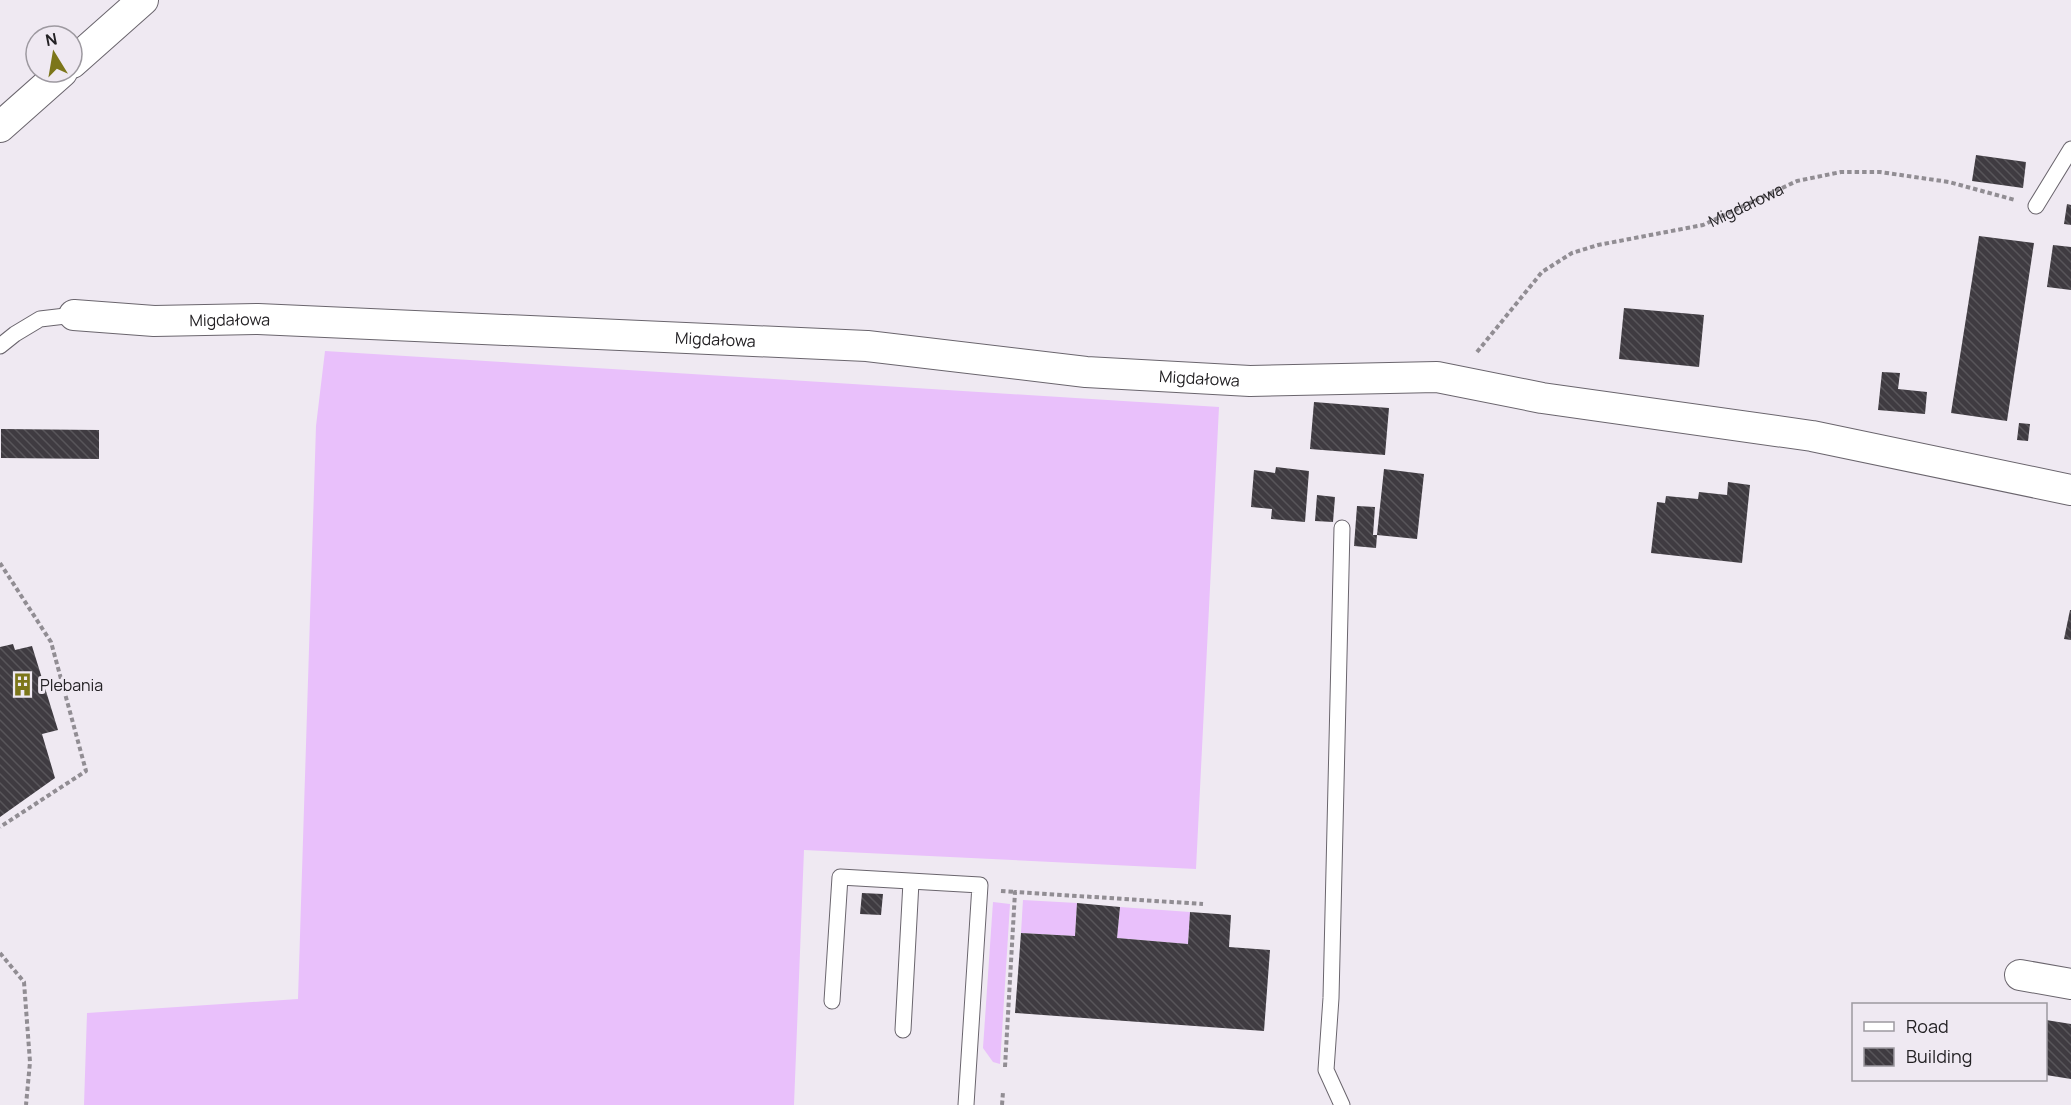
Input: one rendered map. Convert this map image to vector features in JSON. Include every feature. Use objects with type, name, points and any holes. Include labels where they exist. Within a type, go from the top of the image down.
[{"type":"street","points":[[84,52],[143,0]]},
{"type":"street","points":[[0,128],[49,84]]},
{"type":"street","name":"Migdałowa","points":[[74,315],[154,321],[258,319],[867,346],[1086,372],[1250,381],[1437,377],[1542,398],[1812,436],[2071,490]]},
{"type":"street","points":[[2020,975],[2071,984]]},
{"type":"lane","points":[[2036,206],[2071,149]]},
{"type":"lane","name":"Migdałowa","points":[[0,346],[40,319],[74,315]]},
{"type":"lane","points":[[1342,528],[1331,998],[1326,1070],[1342,1105]]},
{"type":"lane","points":[[832,1001],[840,877],[980,885],[966,1105]]},
{"type":"lane","points":[[903,1029],[911,882]]},
{"type":"path","name":"Migdałowa","points":[[1437,377],[1479,351],[1542,272],[1572,253],[1598,245],[1703,225],[1797,181],[1841,172],[1880,172],[1949,182],[2036,206]]},
{"type":"path","points":[[0,563],[51,642],[86,771],[0,827]]},
{"type":"path","points":[[1005,1067],[1015,892],[1203,904]]},
{"type":"path","points":[[0,952],[24,982],[30,1062],[26,1105]]},
{"type":"path","points":[[1002,1105],[1003,1092]]},
{"type":"shaded area","points":[[325,351],[1219,407],[1196,869],[804,850],[794,1105],[84,1105],[87,1013],[298,999],[316,426]]},
{"type":"shaded area","points":[[1023,900],[1077,903],[1075,936],[1021,933]]},
{"type":"shaded area","points":[[993,902],[1010,904],[1000,1064],[993,1062],[983,1048]]},
{"type":"shaded area","points":[[1120,907],[1190,912],[1188,944],[1117,938]]},
{"type":"building","points":[[1976,155],[2026,162],[2023,188],[1972,181]]},
{"type":"building","points":[[2067,204],[2071,205],[2071,225],[2064,224]]},
{"type":"building","points":[[1979,236],[2034,243],[2007,421],[1951,413]]},
{"type":"building","points":[[2053,245],[2071,247],[2071,290],[2047,287]]},
{"type":"building","points":[[1624,308],[1704,315],[1699,367],[1619,359]]},
{"type":"building","points":[[1882,372],[1900,373],[1898,389],[1927,392],[1925,414],[1878,410]]},
{"type":"building","points":[[1314,402],[1389,408],[1385,455],[1310,449]]},
{"type":"building","points":[[2019,423],[2030,424],[2028,441],[2017,440]]},
{"type":"building","points":[[1,429],[99,430],[99,459],[1,458]]},
{"type":"building","points":[[1276,467],[1309,471],[1305,522],[1271,519],[1272,509],[1251,507],[1254,470],[1275,473]]},
{"type":"building","points":[[1384,469],[1424,474],[1417,539],[1377,535]]},
{"type":"building","points":[[1728,482],[1750,485],[1742,563],[1651,553],[1657,502],[1665,503],[1666,496],[1698,499],[1699,492],[1727,495]]},
{"type":"building","points":[[1317,495],[1335,497],[1333,522],[1315,521]]},
{"type":"building","points":[[1357,506],[1375,507],[1373,535],[1377,535],[1376,548],[1354,546]]},
{"type":"building","points":[[2071,610],[2071,640],[2064,639]]},
{"type":"building","points":[[13,644],[15,650],[32,646],[58,730],[42,734],[55,778],[0,817],[0,647]]},
{"type":"building","points":[[862,893],[883,894],[881,915],[860,914]]},
{"type":"building","points":[[1077,903],[1120,907],[1117,938],[1188,944],[1190,912],[1231,915],[1229,947],[1270,950],[1264,1031],[1015,1013],[1021,933],[1075,936]]},
{"type":"building","points":[[2047,1020],[2071,1024],[2071,1079],[2047,1075]]},
{"type":"place","name":"Plebania","points":[[22,685]]}]
